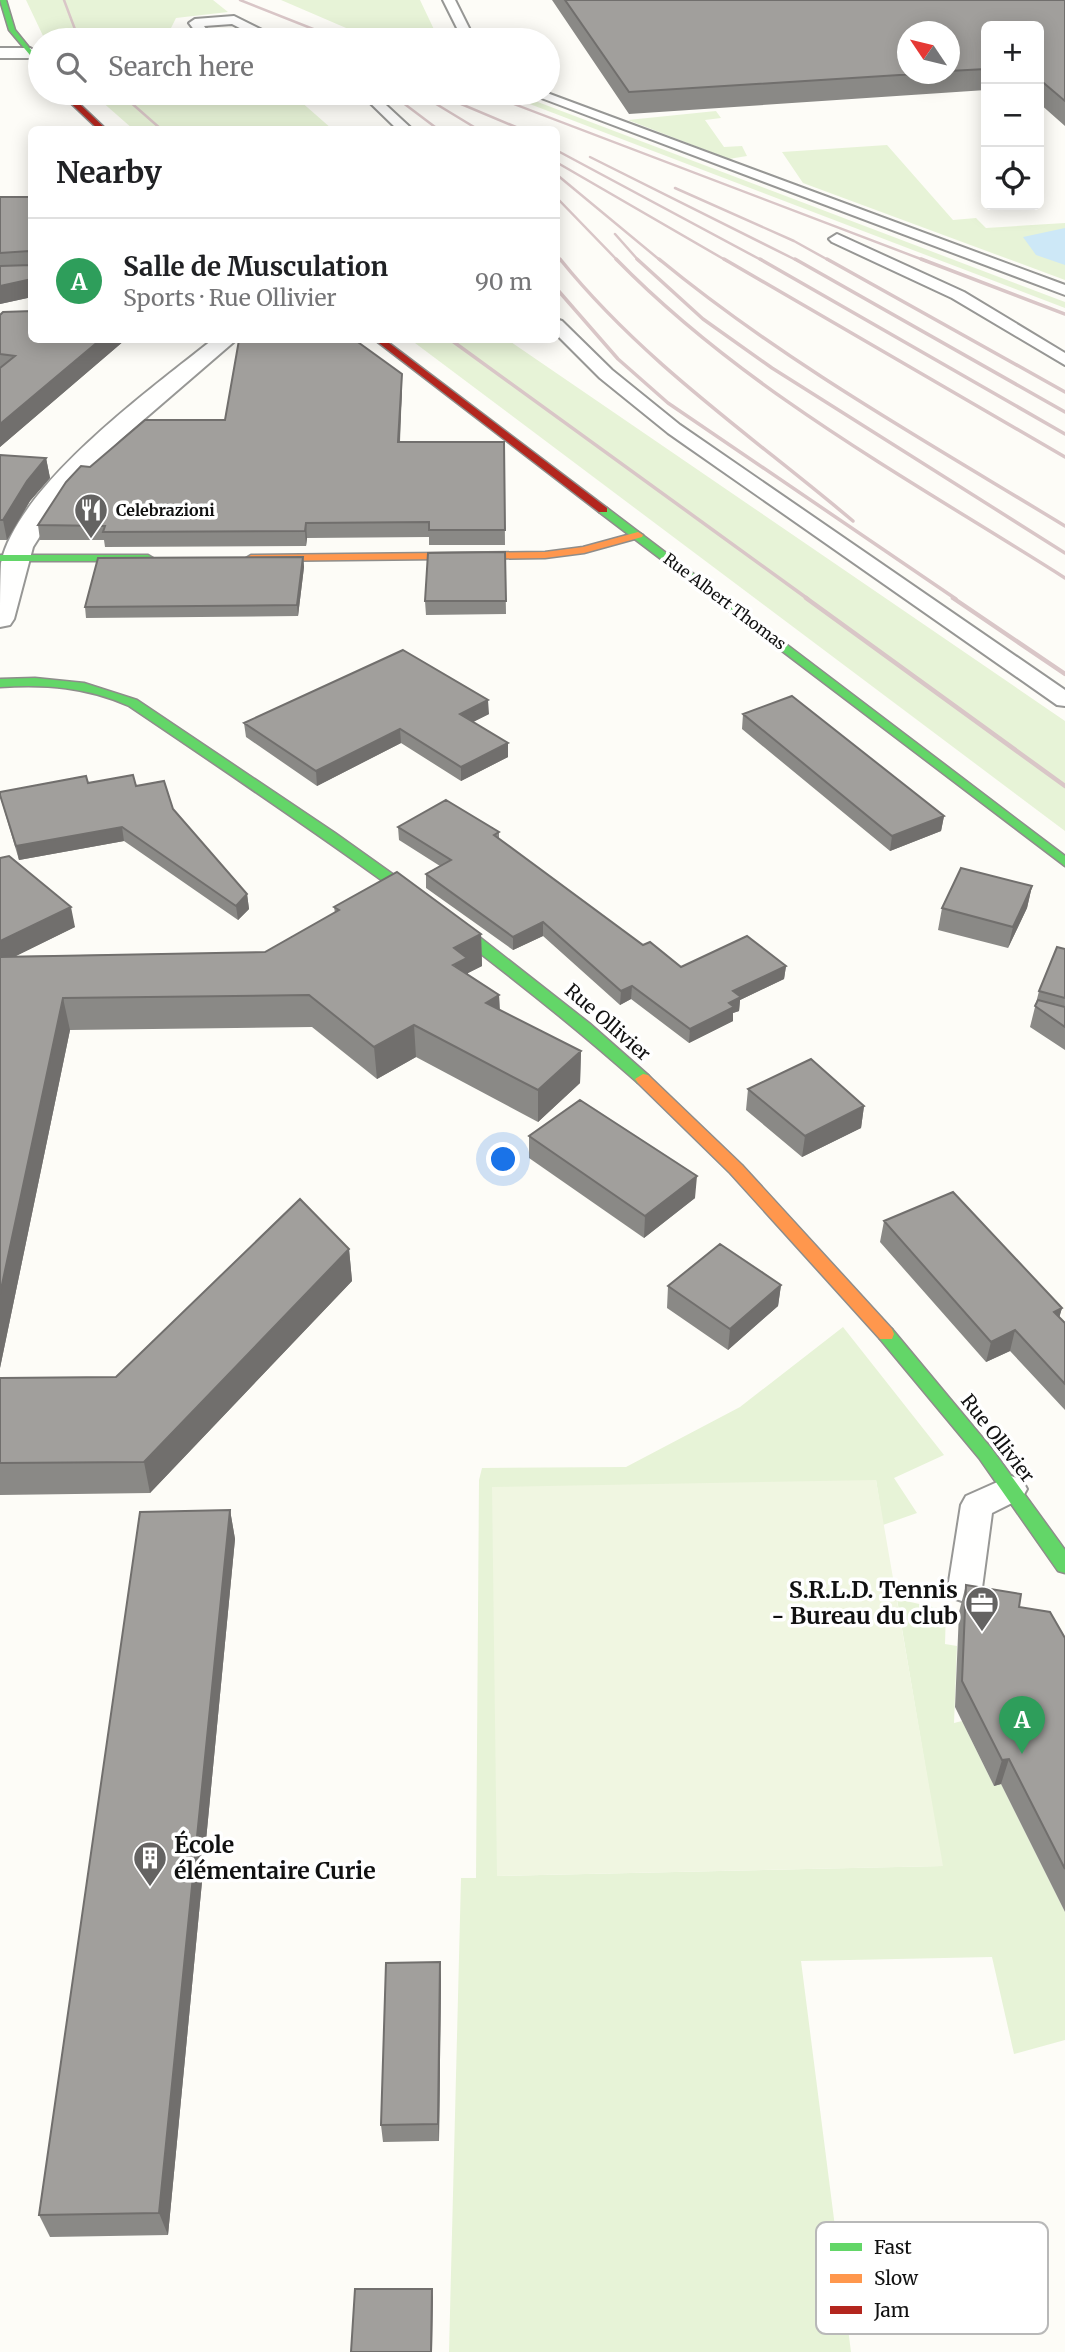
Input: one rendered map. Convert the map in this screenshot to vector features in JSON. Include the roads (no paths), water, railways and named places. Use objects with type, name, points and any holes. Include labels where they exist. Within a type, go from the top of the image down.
[{"type":"street","points":[[3,0],[8,23],[28,50]]},
{"type":"street","points":[[0,53],[28,58]]},
{"type":"street","points":[[77,105],[100,126]]},
{"type":"street","points":[[0,620],[8,558],[40,513],[79,467],[222,343]]},
{"type":"street","name":"Rue Albert Thomas","points":[[385,343],[1065,862]]},
{"type":"street","points":[[228,558],[545,555],[584,550],[638,535]]},
{"type":"street","points":[[8,558],[159,558]]},
{"type":"street","name":"Rue Ollivier","points":[[0,683],[79,682],[101,687],[125,698],[455,928],[553,1002],[674,1109],[800,1237],[925,1380],[1011,1489],[1065,1565]]},
{"type":"lane","points":[[449,0],[463,28]]},
{"type":"lane","points":[[199,28],[195,23],[234,20],[249,28]]},
{"type":"lane","points":[[560,102],[1065,290]]},
{"type":"lane","points":[[379,105],[403,126]]},
{"type":"lane","points":[[837,239],[958,295],[1065,360]]},
{"type":"lane","points":[[560,328],[606,374],[674,429],[1065,701]]},
{"type":"lane","points":[[965,1588],[977,1505],[1011,1489]]},
{"type":"water","points":[[1065,228],[1065,265],[1036,255],[1023,237]]},
{"type":"railway","points":[[64,0],[74,28]]},
{"type":"railway","points":[[240,0],[311,28]]},
{"type":"railway","points":[[134,105],[157,126]]},
{"type":"railway","points":[[406,105],[434,126]]},
{"type":"railway","points":[[438,105],[472,126]]},
{"type":"railway","points":[[464,105],[513,126]]},
{"type":"railway","points":[[516,105],[926,261]]},
{"type":"railway","points":[[560,152],[763,261]]},
{"type":"railway","points":[[590,157],[798,261]]},
{"type":"railway","points":[[560,164],[727,261]]},
{"type":"railway","points":[[560,177],[661,261]]},
{"type":"railway","points":[[675,188],[794,241],[830,261]]},
{"type":"railway","points":[[560,201],[617,260]]},
{"type":"railway","points":[[615,234],[638,260]]},
{"type":"railway","points":[[560,259],[592,296],[663,365],[853,521]]},
{"type":"railway","points":[[659,259],[707,297],[806,367],[1065,526]]},
{"type":"railway","points":[[724,259],[1065,457]]},
{"type":"railway","points":[[760,259],[1065,434]]},
{"type":"railway","points":[[795,259],[1065,412]]},
{"type":"railway","points":[[827,259],[1065,392]]},
{"type":"railway","points":[[921,259],[1065,314]]},
{"type":"railway","points":[[617,260],[666,307],[774,392],[889,469],[1065,578]]},
{"type":"railway","points":[[638,260],[703,319],[772,368],[1065,553]]},
{"type":"railway","points":[[560,293],[618,359],[668,403],[956,599]]},
{"type":"railway","points":[[455,343],[808,599]]},
{"type":"railway","points":[[806,598],[1065,786]]},
{"type":"railway","points":[[953,598],[1065,674]]},
{"type":"place","name":"Celebrazioni","points":[[91,540]]},
{"type":"place","name":"S.R.L.D. Tennis - Bureau du club","points":[[982,1633]]},
{"type":"place","name":"Salle de Musculation","points":[[1022,1754]]},
{"type":"place","name":"École élémentaire Curie","points":[[150,1888]]}]
